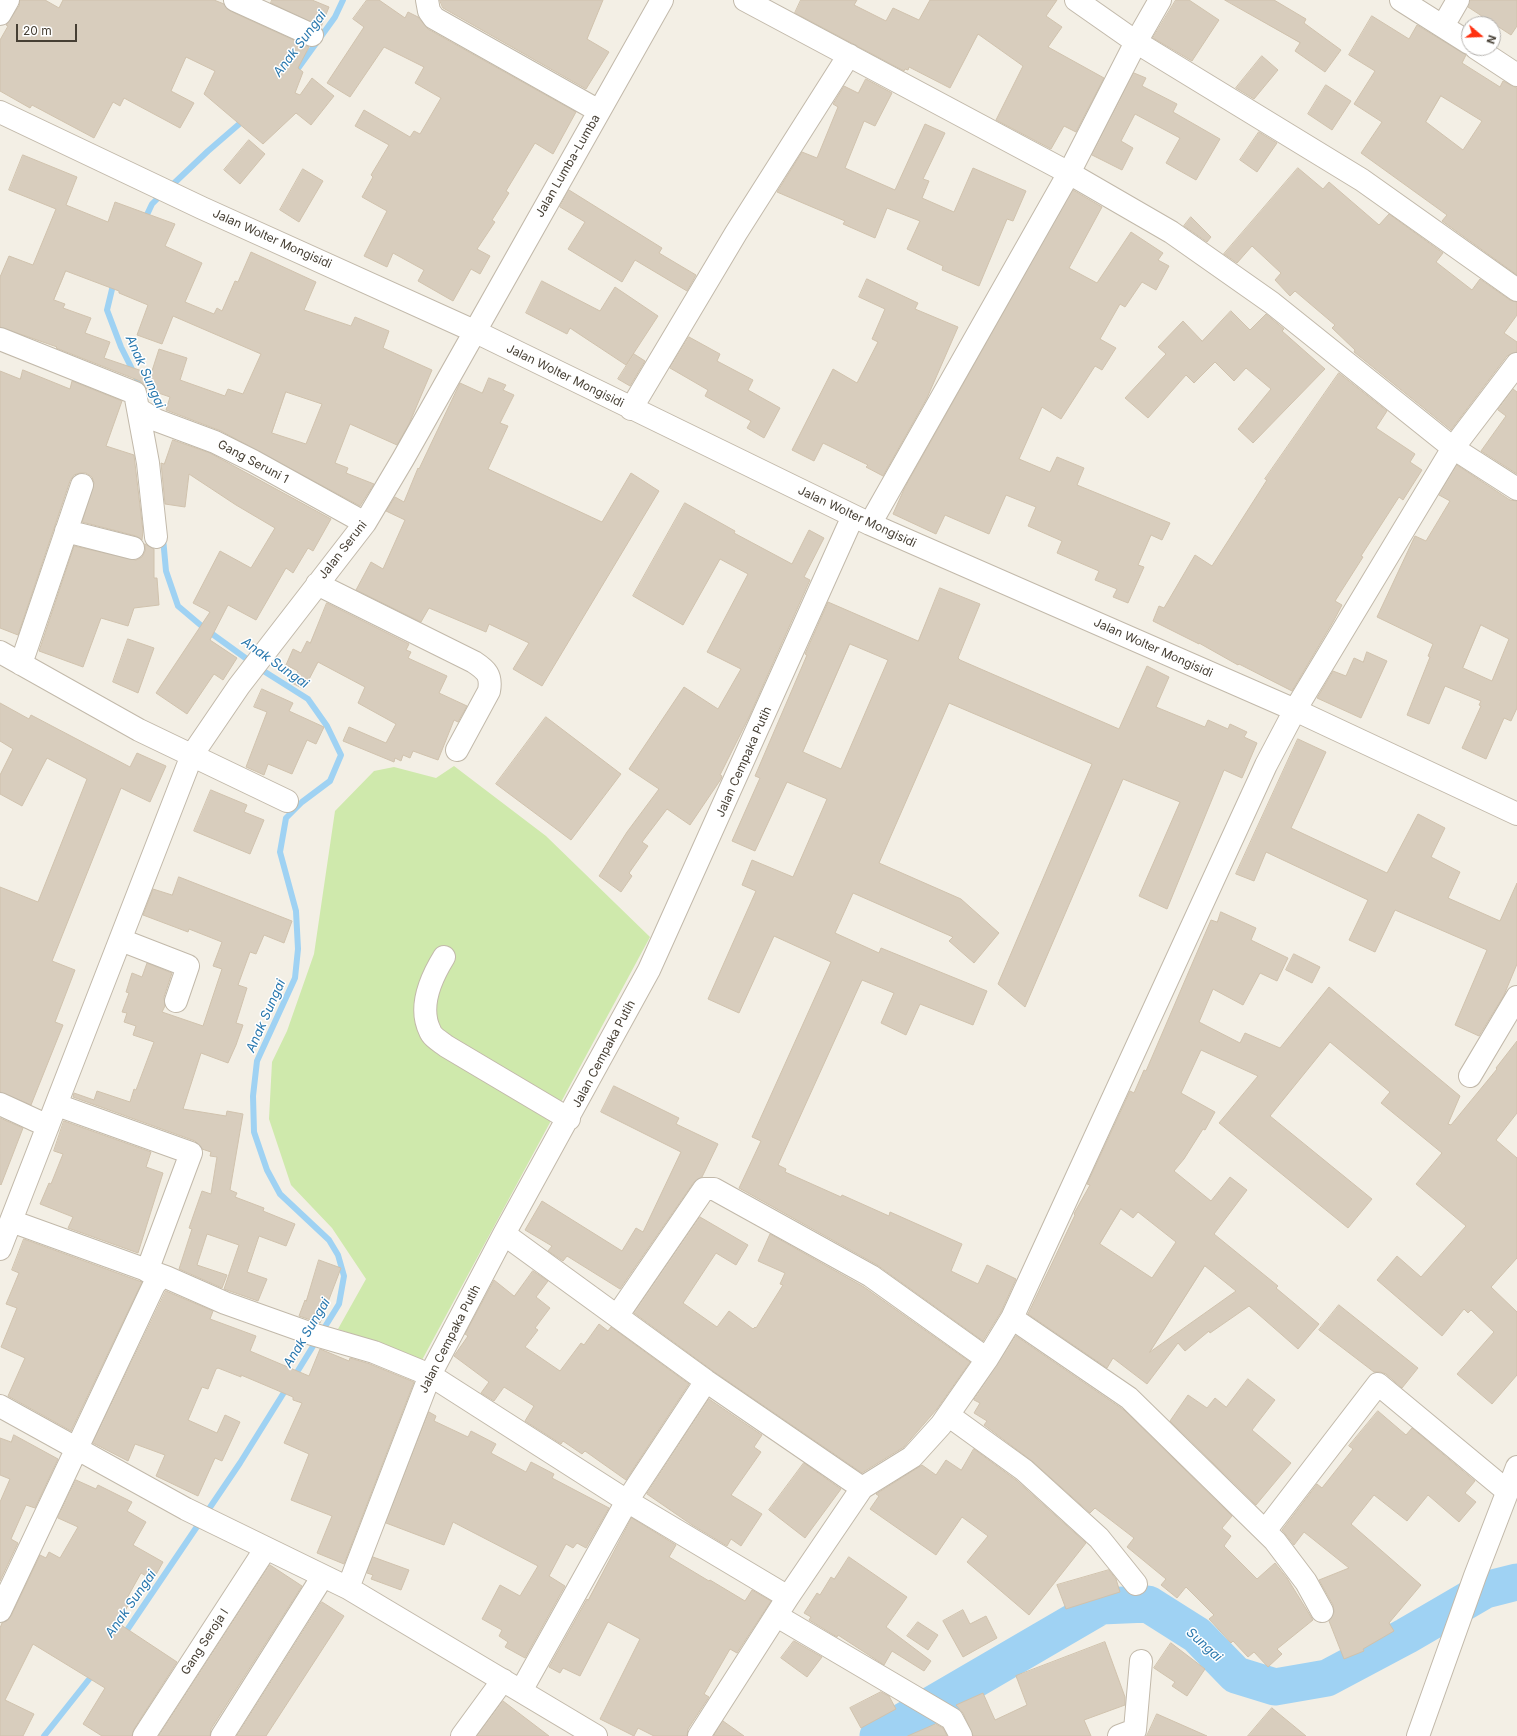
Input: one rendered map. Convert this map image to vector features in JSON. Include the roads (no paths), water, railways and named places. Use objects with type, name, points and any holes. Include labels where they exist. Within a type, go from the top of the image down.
[{"type":"street","points":[[0,14],[8,0]]},
{"type":"street","points":[[236,0],[312,35]]},
{"type":"street","points":[[427,0],[429,11],[434,18],[599,110]]},
{"type":"street","name":"Jalan Lumba-Lumba","points":[[474,331],[662,0]]},
{"type":"street","points":[[745,0],[1069,173],[1171,232],[1272,303],[1453,448],[1517,489]]},
{"type":"street","points":[[1076,0],[1136,42],[1362,180],[1517,290]]},
{"type":"street","name":"Jalan Cempaka Putih","points":[[348,1588],[430,1375],[504,1234],[569,1119],[649,970],[862,520],[1069,173],[1136,42],[1160,0]]},
{"type":"street","points":[[1401,0],[1461,38]]},
{"type":"street","points":[[1443,26],[1458,0]]},
{"type":"street","points":[[631,409],[736,233],[849,55]]},
{"type":"street","points":[[1488,56],[1517,75]]},
{"type":"street","name":"Jalan Wolter Mongisidi","points":[[0,112],[202,208],[474,331],[631,409],[862,520],[1295,710],[1517,814]]},
{"type":"street","name":"Jalan Seruni","points":[[4,1234],[57,1105],[192,755],[239,686],[365,523],[403,459],[474,331]]},
{"type":"street","points":[[0,339],[135,393],[148,463],[156,537]]},
{"type":"street","points":[[699,1736],[788,1597],[862,1488],[912,1457],[941,1425],[987,1358],[1012,1318],[1266,765],[1295,710],[1453,448],[1517,364]]},
{"type":"street","name":"Gang Seruni 1","points":[[138,409],[156,420],[215,442],[253,461],[365,523]]},
{"type":"street","points":[[21,664],[82,485]]},
{"type":"street","points":[[66,531],[133,548]]},
{"type":"street","points":[[318,584],[474,662],[487,671],[490,682],[489,690],[457,750]]},
{"type":"street","points":[[0,652],[139,730],[287,801]]},
{"type":"street","points":[[121,940],[188,966],[176,1001]]},
{"type":"street","points":[[444,957],[431,979],[426,995],[426,1019],[430,1033],[446,1046],[569,1119]]},
{"type":"street","points":[[1470,1076],[1517,997]]},
{"type":"street","points":[[0,1104],[48,1126]]},
{"type":"street","points":[[0,1610],[154,1285],[154,1274],[191,1153],[57,1105]]},
{"type":"street","points":[[617,1316],[704,1189],[709,1188],[714,1189],[871,1276],[987,1358]]},
{"type":"street","points":[[4,1234],[154,1274],[225,1303],[321,1337],[374,1352],[430,1375],[627,1501],[788,1597]]},
{"type":"street","points":[[504,1234],[706,1381],[862,1488]]},
{"type":"street","points":[[1012,1318],[1129,1398],[1275,1541],[1306,1582],[1322,1610]]},
{"type":"street","points":[[521,1691],[627,1501],[706,1381]]},
{"type":"street","points":[[1265,1531],[1378,1384],[1508,1492]]},
{"type":"street","points":[[0,1406],[186,1509],[348,1588],[596,1736]]},
{"type":"street","points":[[948,1415],[1024,1470],[1098,1538],[1136,1584]]},
{"type":"street","points":[[1418,1736],[1475,1576],[1517,1467]]},
{"type":"street","name":"Gang Seroja I","points":[[144,1736],[266,1548]]},
{"type":"street","points":[[222,1736],[323,1576]]},
{"type":"street","points":[[777,1616],[952,1719],[960,1736]]},
{"type":"street","points":[[1118,1736],[1135,1730],[1140,1661]]},
{"type":"street","points":[[462,1736],[503,1680]]},
{"type":"waterway","name":"Anak Sungai","points":[[294,74],[335,17],[343,0]]},
{"type":"waterway","name":"Anak Sungai","points":[[169,188],[245,119]]},
{"type":"waterway","name":"Anak Sungai","points":[[144,221],[152,204],[162,194]]},
{"type":"waterway","name":"Anak Sungai","points":[[114,281],[107,310],[121,347],[142,389]]},
{"type":"waterway","name":"Anak Sungai","points":[[163,538],[166,571],[178,606],[204,628],[262,670],[308,699],[327,726],[341,755],[330,781],[302,802],[286,818],[280,852],[296,911],[298,949],[295,978],[257,1061],[253,1096],[254,1132],[267,1170],[280,1194],[329,1240],[338,1255],[344,1276],[339,1304],[294,1377]]},
{"type":"waterway","name":"Anak Sungai","points":[[123,1636],[240,1463],[288,1386]]},
{"type":"waterway","name":"Sungai","points":[[878,1736],[1101,1606],[1148,1604],[1197,1635],[1236,1675],[1275,1687],[1327,1678],[1406,1636],[1485,1590],[1517,1582]]},
{"type":"waterway","name":"Anak Sungai","points":[[44,1736],[94,1673]]}]
